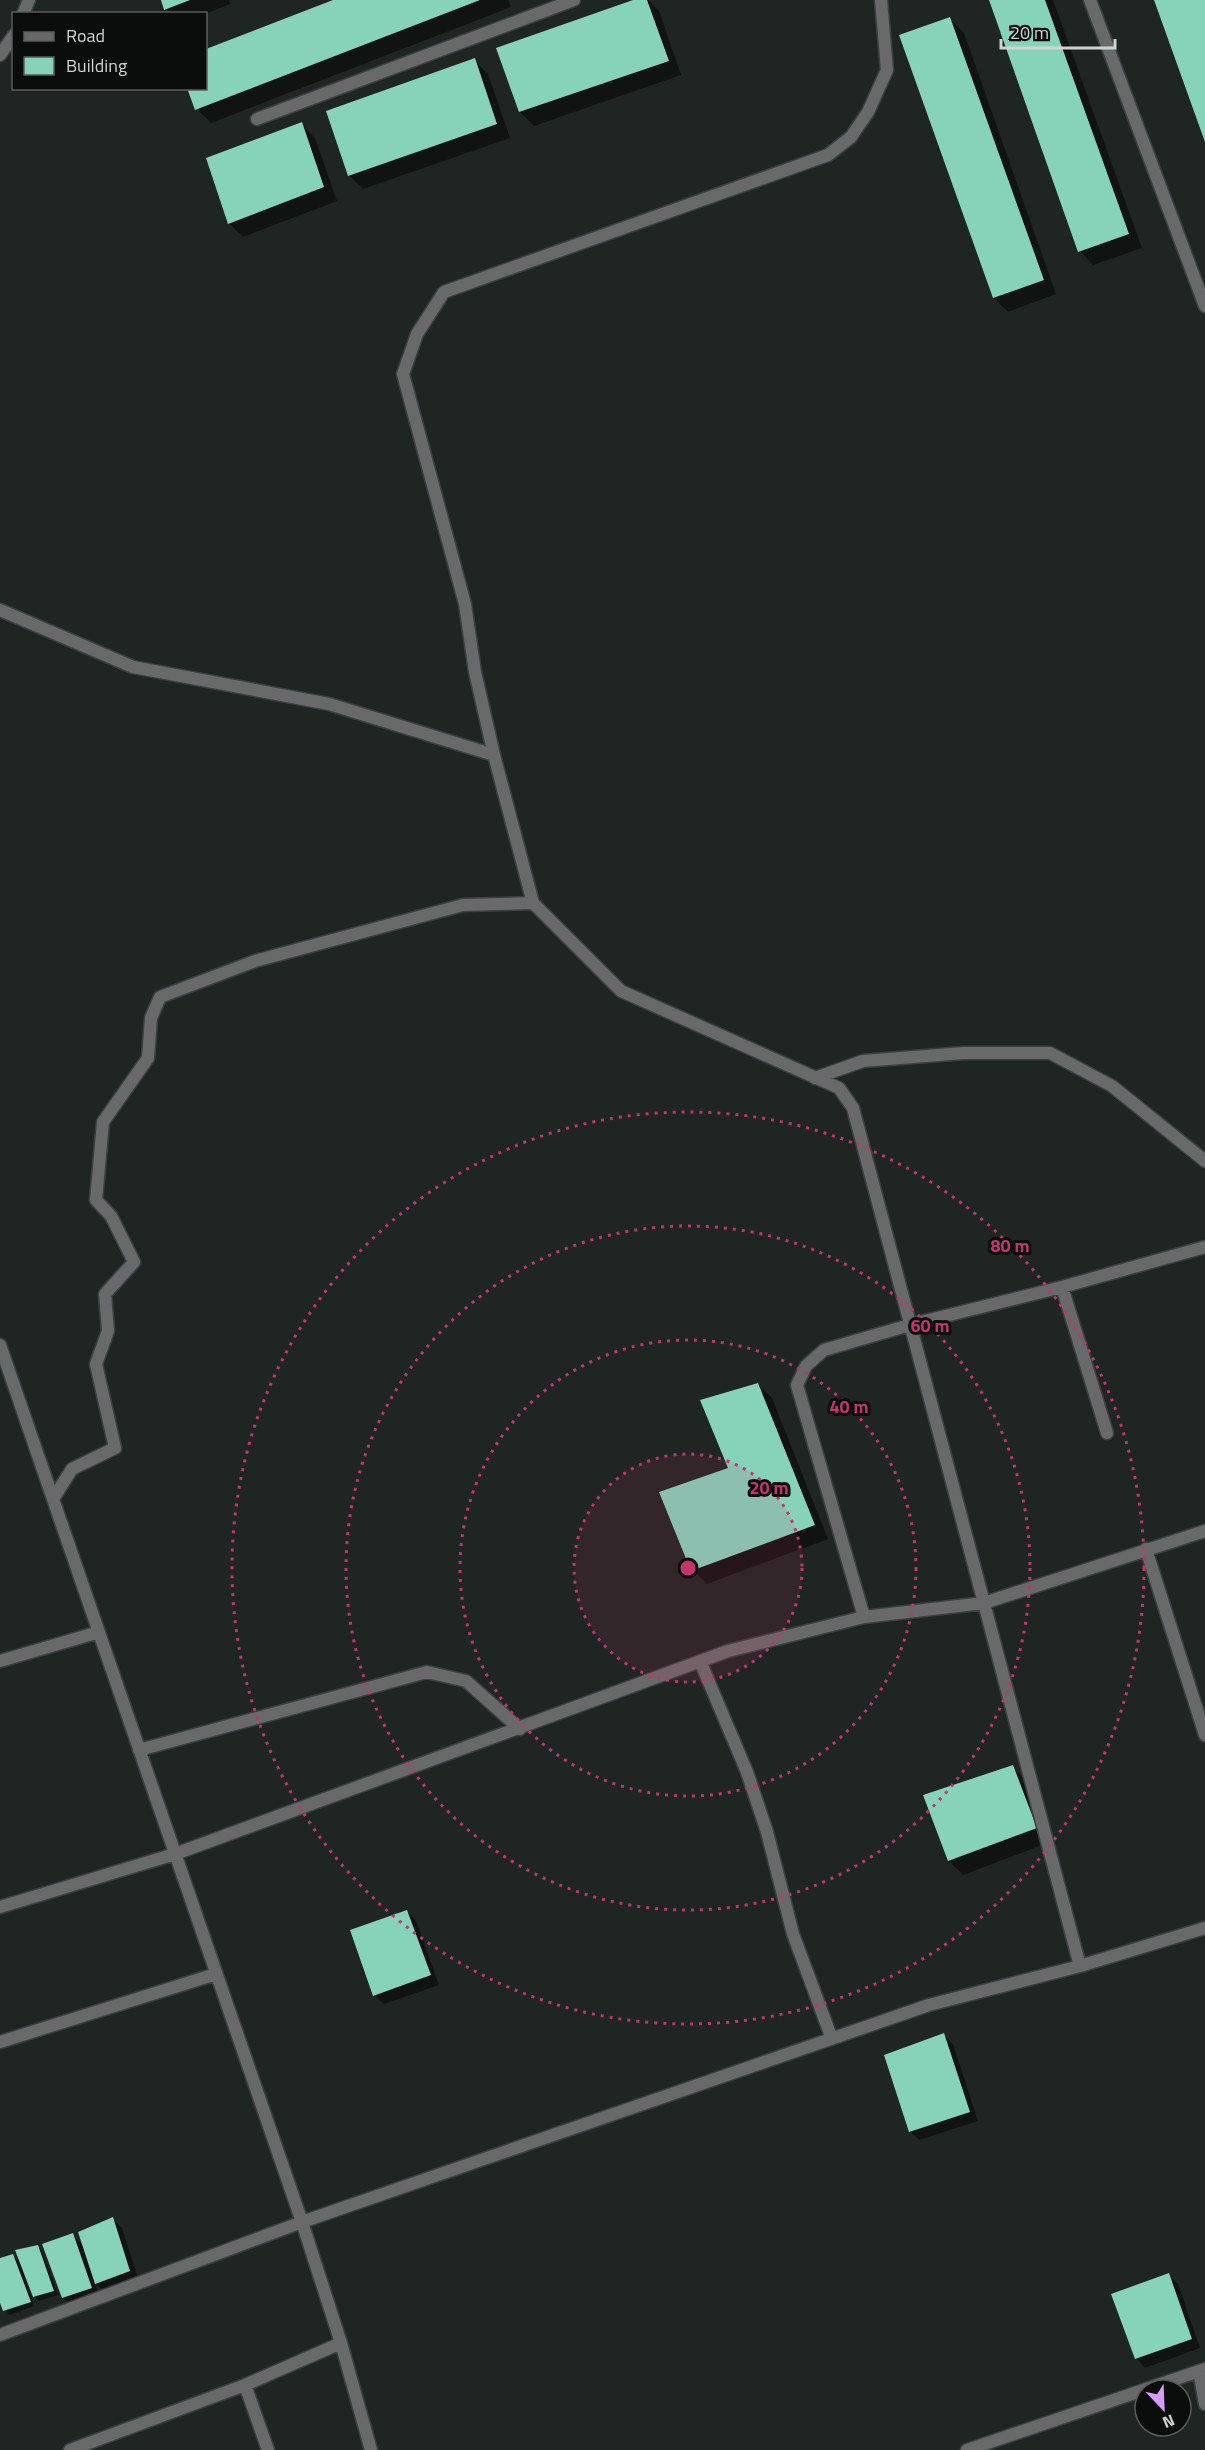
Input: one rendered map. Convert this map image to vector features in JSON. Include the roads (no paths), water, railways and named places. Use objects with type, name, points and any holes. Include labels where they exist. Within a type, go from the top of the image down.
[{"type":"street","points":[[257,118],[574,0]]},
{"type":"street","points":[[881,0],[887,70],[868,112],[851,137],[828,156],[444,292],[417,334],[403,374],[465,604],[475,672],[533,903],[621,991],[838,1088],[853,1108],[913,1324],[1080,1966]]},
{"type":"street","points":[[1090,0],[1200,275],[1205,306]]},
{"type":"street","points":[[0,54],[12,38]]},
{"type":"street","points":[[0,609],[133,667],[329,704],[494,755]]},
{"type":"street","points":[[53,1499],[72,1469],[115,1449],[96,1364],[108,1331],[105,1293],[134,1262],[111,1216],[96,1200],[103,1122],[148,1058],[152,1018],[160,997],[255,961],[463,905],[533,903]]},
{"type":"street","points":[[815,1078],[863,1061],[964,1053],[1050,1053],[1112,1086],[1205,1161]]},
{"type":"street","points":[[864,1617],[797,1385],[806,1366],[824,1350],[913,1324],[1062,1287],[1205,1247]]},
{"type":"street","points":[[1062,1287],[1107,1433]]},
{"type":"street","points":[[0,1345],[302,2222],[341,2343],[371,2450]]},
{"type":"street","points":[[0,1907],[175,1854],[520,1729],[729,1650],[864,1617],[984,1603],[1205,1531]]},
{"type":"street","points":[[1146,1549],[1205,1735]]},
{"type":"street","points":[[0,1661],[99,1632]]},
{"type":"street","points":[[700,1661],[747,1772],[766,1832],[793,1934],[832,2039]]},
{"type":"street","points":[[139,1750],[427,1672],[466,1681],[520,1729]]},
{"type":"street","points":[[0,2335],[302,2222],[929,2005],[1080,1966],[1205,1928]]},
{"type":"street","points":[[0,2042],[216,1974]]},
{"type":"street","points":[[70,2450],[245,2385],[341,2343]]},
{"type":"street","points":[[967,2450],[1202,2370],[1205,2404]]},
{"type":"street","points":[[245,2385],[268,2450]]}]
